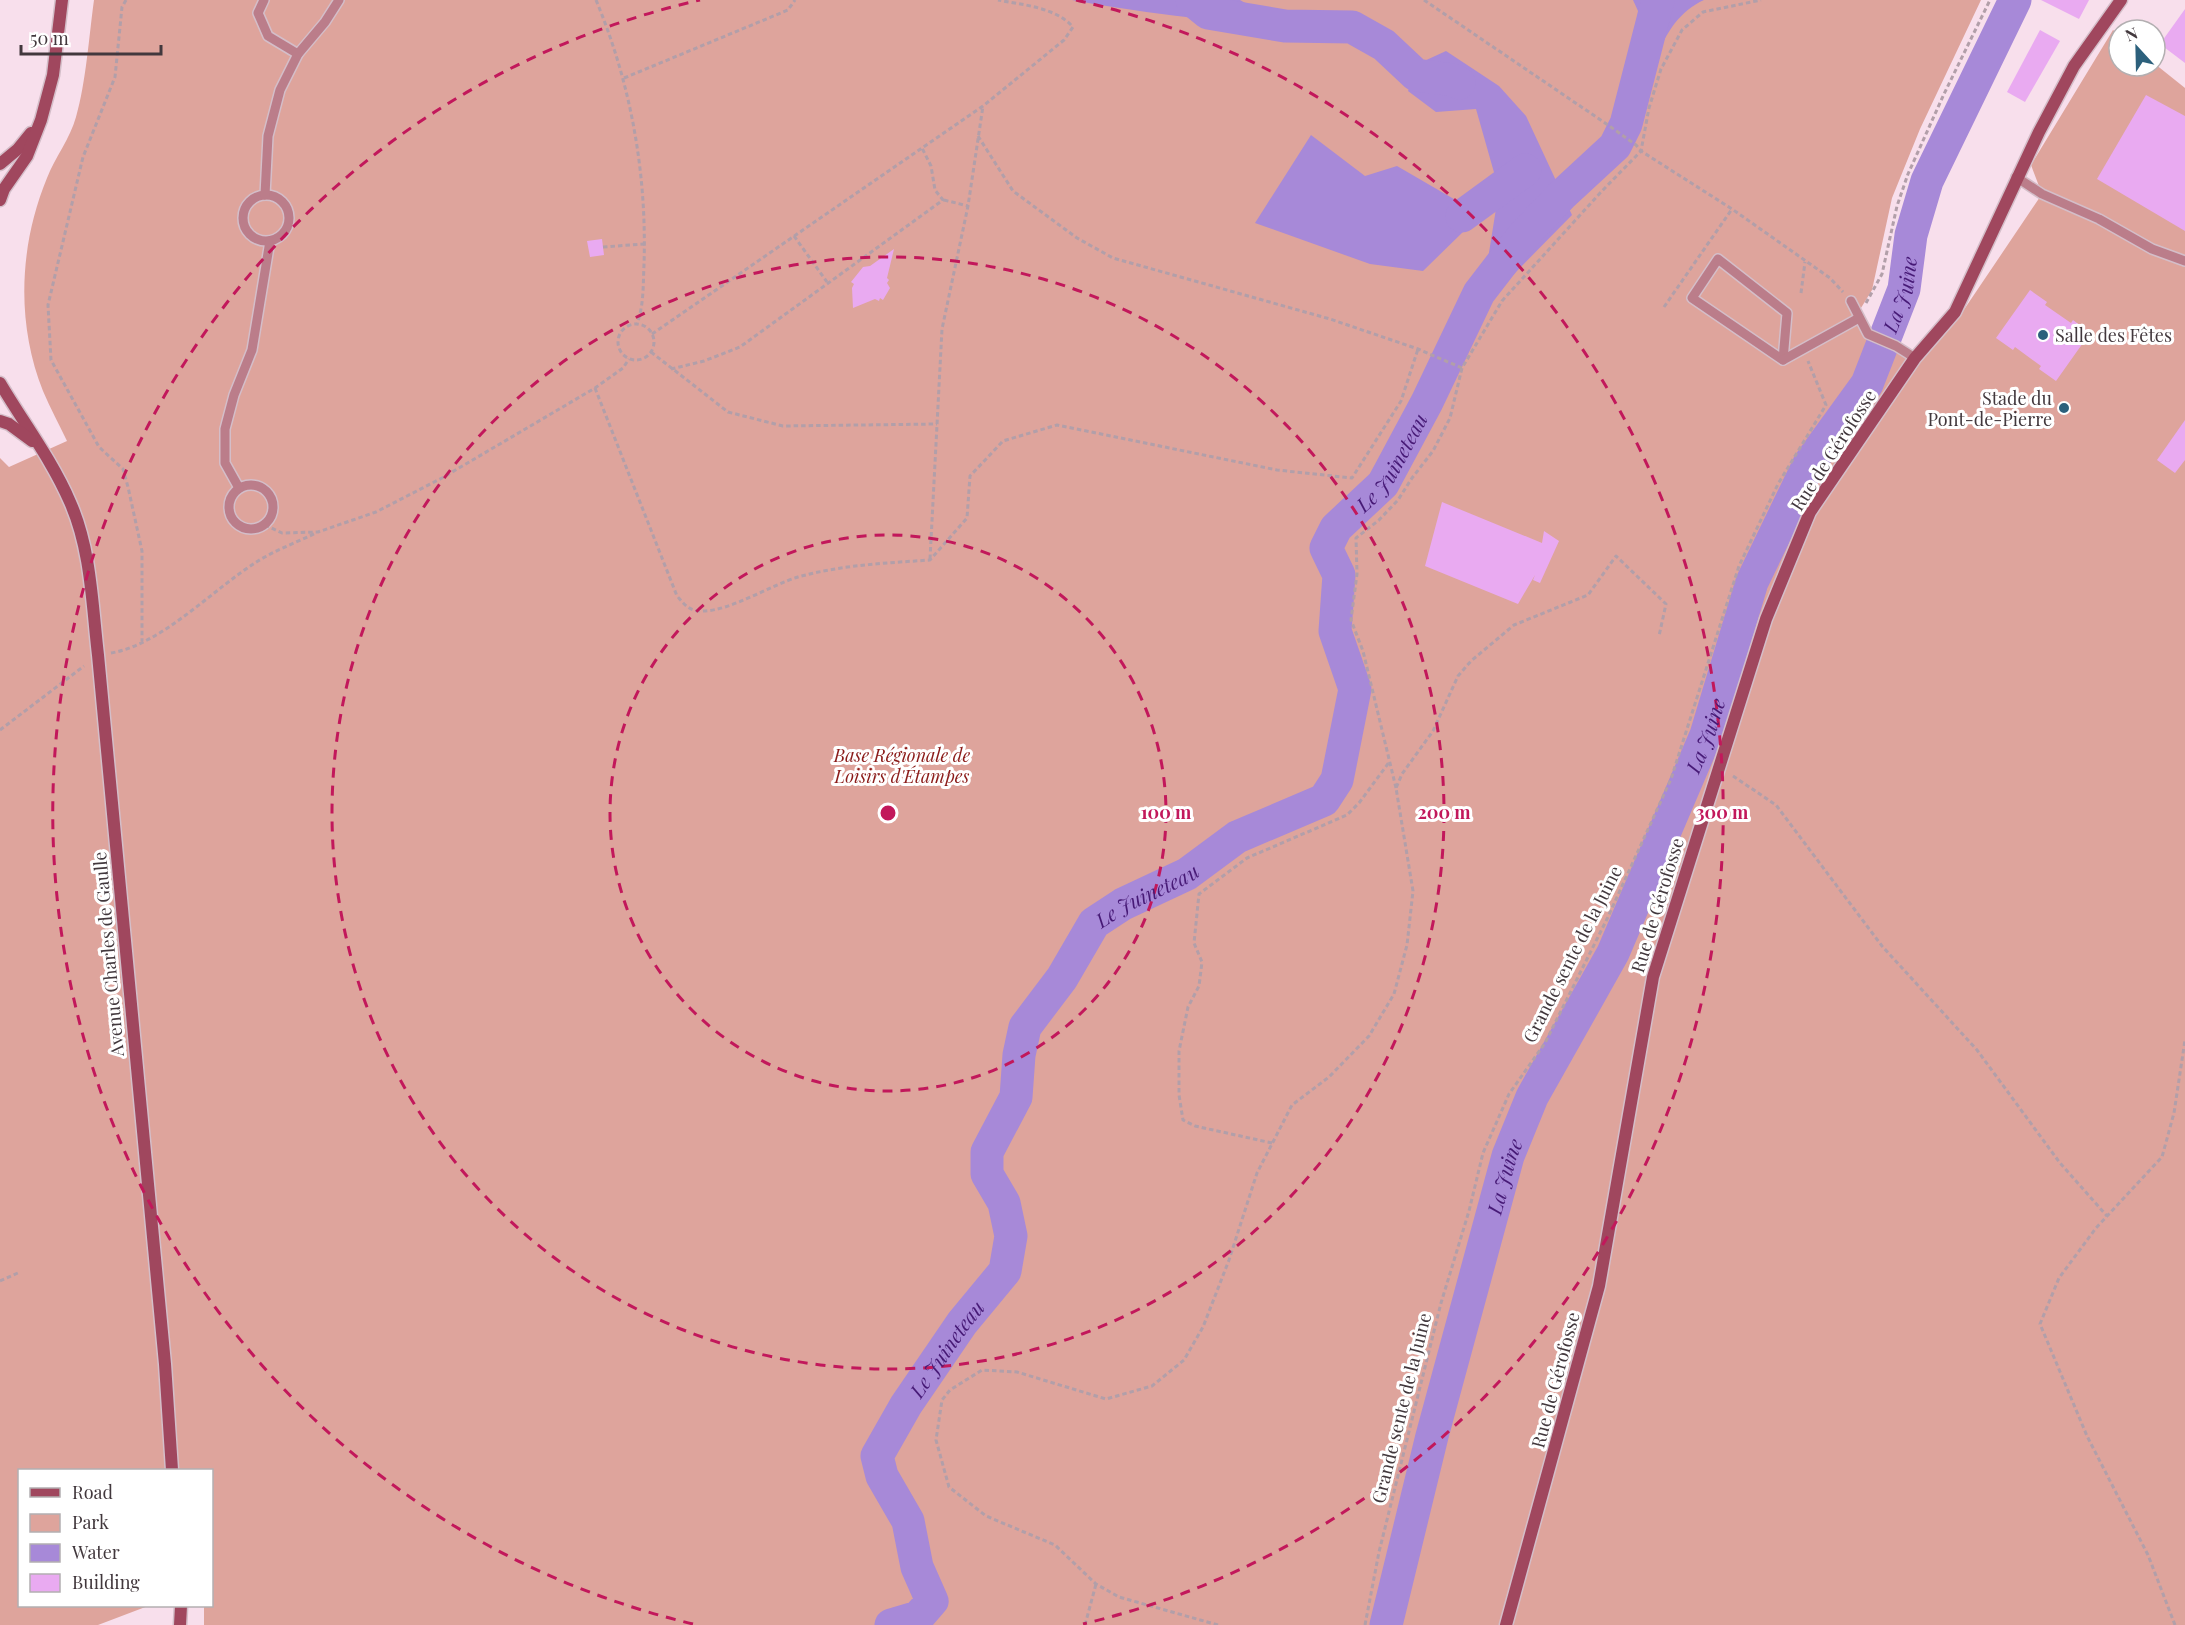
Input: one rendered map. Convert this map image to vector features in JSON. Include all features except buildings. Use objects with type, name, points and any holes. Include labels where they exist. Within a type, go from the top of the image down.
[{"type":"street","points":[[0,200],[4,189],[27,156],[41,120],[53,75],[62,0]]},
{"type":"street","name":"Rue de Gérofosse","points":[[1506,1625],[1599,1286],[1653,977],[1766,619],[1810,512],[1915,358],[1955,312],[2016,177],[2074,66],[2121,0]]},
{"type":"street","points":[[0,164],[18,149],[41,120]]},
{"type":"street","name":"Avenue Charles de Gaulle","points":[[0,383],[59,478],[71,503],[85,548],[98,655],[165,1365],[172,1469]]},
{"type":"street","name":"Avenue Charles de Gaulle","points":[[0,421],[9,424],[38,446]]},
{"type":"street","points":[[180,1625],[181,1607]]},
{"type":"lane","points":[[264,0],[258,13],[268,36],[298,54]]},
{"type":"lane","points":[[265,195],[268,136],[280,90],[298,54],[325,22],[339,0]]},
{"type":"lane","points":[[2016,177],[2042,194],[2099,219],[2152,249],[2185,261]]},
{"type":"lane","points":[[265,195],[280,199],[285,205],[290,220],[284,234],[270,241],[261,241],[248,232],[243,217],[250,202],[265,195]]},
{"type":"lane","points":[[239,488],[225,463],[225,429],[234,395],[252,350],[270,241]]},
{"type":"lane","points":[[1718,259],[1787,313],[1783,360],[1692,298],[1718,259]]},
{"type":"lane","points":[[1851,301],[1868,334],[1896,346],[1915,358]]},
{"type":"lane","points":[[1783,360],[1859,318]]},
{"type":"lane","points":[[255,486],[263,489],[269,495],[273,510],[265,525],[258,529],[242,528],[231,517],[230,501],[239,488],[255,486]]},
{"type":"path","points":[[126,0],[122,7],[115,77],[83,157],[48,305],[51,360],[99,447],[123,470],[128,487],[142,551],[142,641]]},
{"type":"path","points":[[596,0],[624,78],[641,163],[644,244],[642,311],[637,324]]},
{"type":"path","points":[[624,78],[788,10],[795,0]]},
{"type":"path","points":[[652,334],[983,106],[1064,40],[1073,27],[1065,18],[1055,14],[1032,6],[999,0]]},
{"type":"path","points":[[1424,0],[1608,125],[1641,151],[1732,209],[1830,279],[1851,301]]},
{"type":"path","points":[[1218,1625],[1119,1597],[1096,1584],[1055,1545],[986,1516],[949,1487],[936,1440],[942,1400],[950,1390],[982,1370],[1017,1372],[1106,1399],[1152,1386],[1184,1360],[1203,1327],[1229,1260],[1257,1173],[1292,1105],[1329,1077],[1369,1036],[1394,994],[1407,945],[1413,891],[1396,788],[1363,651],[1351,620],[1357,574],[1356,538],[1379,520],[1398,500],[1433,451],[1450,418],[1462,368],[1502,301],[1641,151],[1648,108],[1661,69],[1682,30],[1703,12],[1761,0]]},
{"type":"path","points":[[1859,318],[1882,274],[1897,206],[1908,174],[1990,0]]},
{"type":"path","points":[[930,560],[942,329],[968,206],[983,106]]},
{"type":"path","points":[[978,136],[1013,191],[1077,238],[1113,258],[1330,319],[1419,349],[1462,368]]},
{"type":"path","points":[[922,148],[931,166],[935,190],[944,200],[968,206]]},
{"type":"path","points":[[670,369],[704,361],[740,346],[944,200]]},
{"type":"path","points":[[1664,307],[1732,209]]},
{"type":"path","points":[[794,236],[827,282]]},
{"type":"path","points":[[603,247],[644,244]]},
{"type":"path","points":[[1801,293],[1805,262]]},
{"type":"path","points":[[637,324],[648,329],[652,334],[654,340],[651,352],[641,359],[628,359],[620,350],[618,338],[625,328],[637,324]]},
{"type":"path","name":"Grande sente de la Juine","points":[[1365,1625],[1379,1552],[1441,1303],[1469,1211],[1483,1153],[1509,1094],[1545,1043],[1607,919],[1671,779],[1739,566],[1778,484],[1826,405],[1808,360],[1806,347]]},
{"type":"path","points":[[595,388],[677,596],[690,610],[704,612],[797,578],[844,566],[930,560],[967,518],[970,477],[1003,441],[1057,425],[1277,470],[1353,478],[1401,401],[1419,349]]},
{"type":"path","points":[[651,352],[728,412],[783,426],[937,424]]},
{"type":"path","points":[[0,730],[98,655],[122,651],[167,628],[258,561],[318,532],[376,512],[424,488],[595,388],[623,368],[628,359]]},
{"type":"path","points":[[265,525],[282,533],[318,532]]},
{"type":"path","points":[[1396,788],[1402,774],[1432,731],[1458,676],[1471,661],[1514,625],[1588,595],[1616,556],[1666,604],[1659,636]]},
{"type":"path","points":[[1272,1143],[1195,1126],[1183,1120],[1179,1095],[1179,1051],[1188,1007],[1200,986],[1202,962],[1194,942],[1199,894],[1248,858],[1347,815],[1359,803],[1389,761]]},
{"type":"path","points":[[1719,767],[1776,805],[1882,946],[1977,1050],[2060,1163],[2107,1216]]},
{"type":"path","points":[[2175,1625],[2148,1556],[2086,1436],[2040,1324],[2059,1278],[2107,1216],[2162,1157],[2174,1113],[2185,1040]]},
{"type":"path","points":[[0,1281],[20,1272]]},
{"type":"path","points":[[1085,1625],[1096,1584]]},
{"type":"green space","name":"Base Régionale de Loisirs d'Étampes","points":[[94,0],[1981,0],[1920,129],[1892,198],[1872,290],[1853,321],[1918,358],[1959,317],[2042,194],[2031,165],[2107,40],[2107,78],[2167,78],[2167,74],[2185,88],[2185,1625],[204,1625],[204,1607],[213,1607],[213,1469],[18,1469],[18,1607],[145,1607],[98,1625],[0,1625],[0,458],[9,467],[67,441],[34,365],[28,339],[24,284],[26,257],[38,204],[50,170],[73,125],[79,104]]},
{"type":"water","points":[[1072,0],[1240,0],[1285,26],[1178,16]]},
{"type":"water","points":[[1633,0],[1704,0],[1688,10],[1665,38],[1650,75],[1635,130],[1618,119],[1623,81],[1637,29],[1638,11]]},
{"type":"water","points":[[1446,51],[1499,86],[1526,116],[1572,215],[1506,282],[1487,265],[1499,190],[1476,109],[1436,112],[1408,91],[1422,62]]},
{"type":"water","points":[[1311,135],[1365,176],[1397,166],[1459,202],[1466,229],[1423,271],[1370,264],[1255,223]]},
{"type":"waterway","name":"Le Juineteau","points":[[1192,0],[1208,13],[1285,26],[1352,27],[1384,45],[1416,75],[1453,80],[1459,83]]},
{"type":"waterway","name":"Le Juineteau","points":[[891,1625],[918,1617],[932,1601],[917,1567],[908,1521],[882,1476],[877,1456],[906,1405],[962,1323],[1005,1271],[1011,1236],[1004,1203],[987,1174],[987,1152],[1016,1097],[1019,1055],[1025,1027],[1062,978],[1094,923],[1123,904],[1187,874],[1237,837],[1324,800],[1337,780],[1355,689],[1335,631],[1339,575],[1326,548],[1336,528],[1383,484],[1427,402],[1479,293],[1523,236],[1562,195],[1615,146],[1626,124],[1658,0]]},
{"type":"waterway","name":"La Juine","points":[[1386,1625],[1432,1436],[1508,1156],[1532,1097],[1613,953],[1706,735],[1752,582],[1809,464],[1867,384],[1904,289],[1911,235],[1927,181],[2015,0]]},
{"type":"waterway","name":"Le Juineteau","points":[[1462,216],[1525,170]]},
{"type":"place","name":"Salle des Fêtes","points":[[2043,335]]},
{"type":"place","name":"Stade du Pont-de-Pierre","points":[[2064,408]]}]
